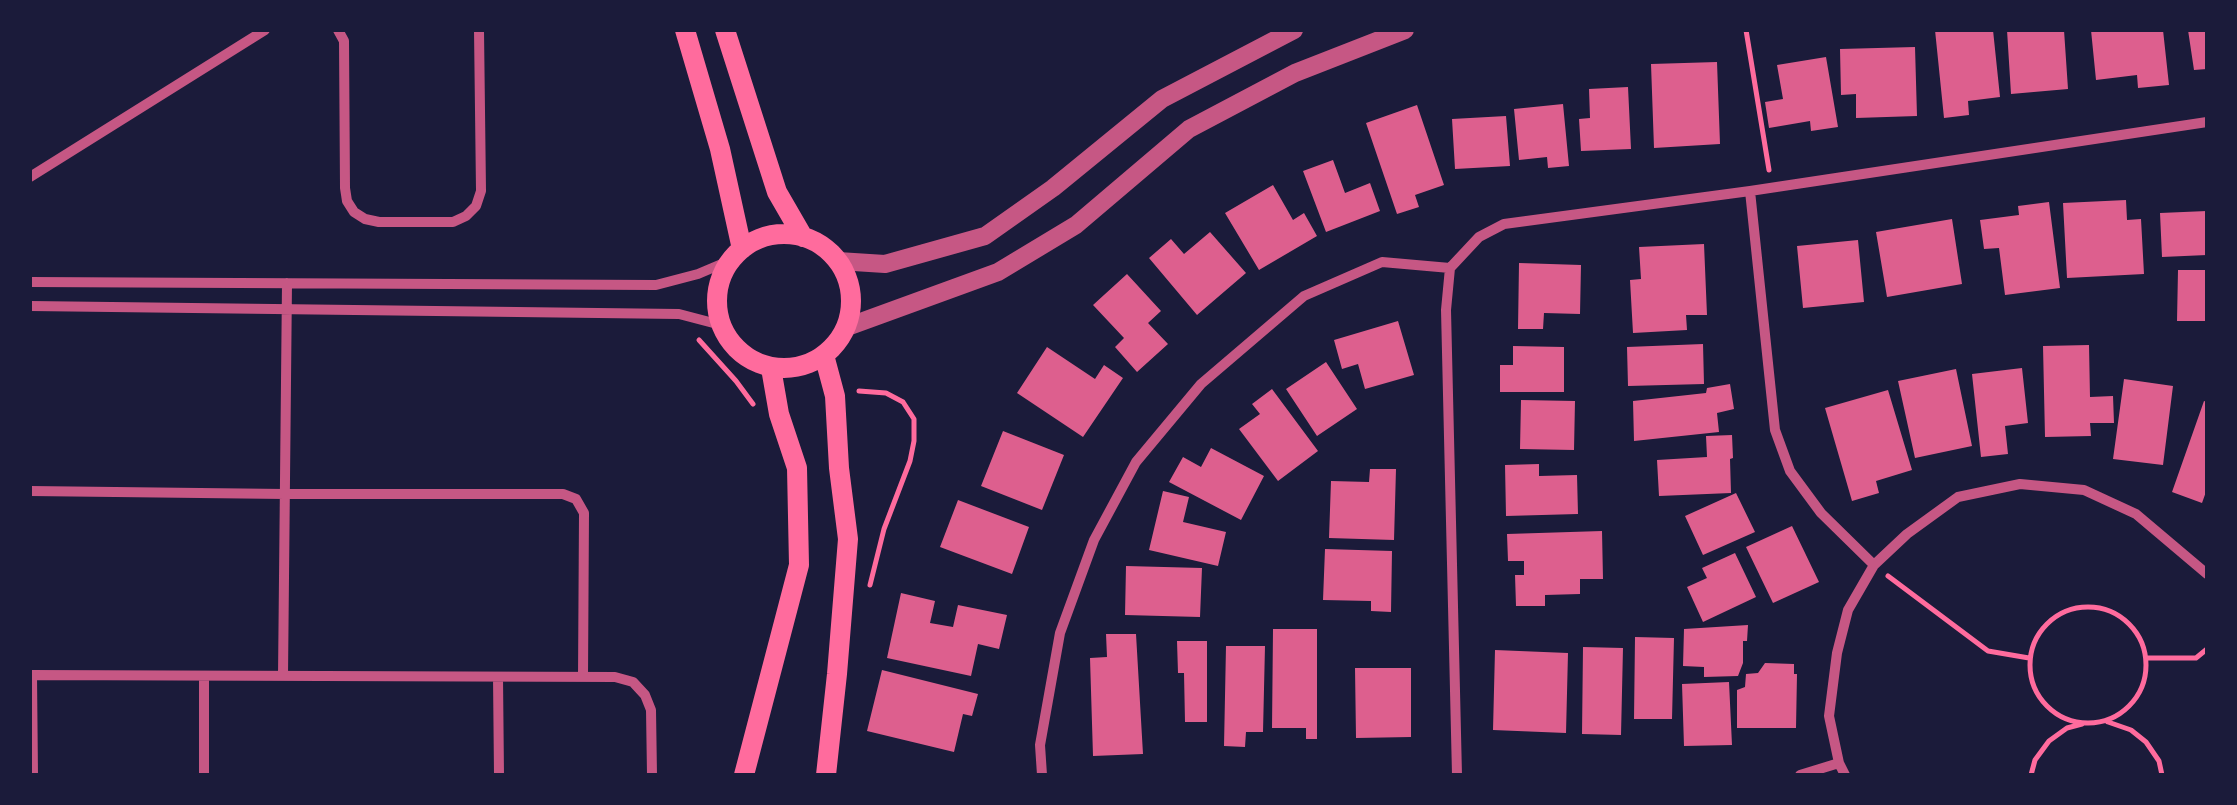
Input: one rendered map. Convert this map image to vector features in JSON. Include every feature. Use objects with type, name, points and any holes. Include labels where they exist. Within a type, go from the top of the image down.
[{"type":"main road","points":[[685,30],[720,149],[736,254]]},
{"type":"main road","points":[[725,30],[777,192],[802,237]]},
{"type":"main road","points":[[781,234],[802,237],[822,246],[838,261],[849,282],[852,304],[838,342],[824,356],[790,368],[771,368],[732,345],[717,308],[723,273],[736,254],[760,239],[781,234]]},
{"type":"main road","points":[[824,356],[836,396],[848,539],[826,775]]},
{"type":"main road","points":[[744,775],[799,565],[796,468],[771,368]]},
{"type":"street","points":[[30,177],[265,30]]},
{"type":"street","points":[[338,30],[344,40],[347,200],[354,212],[380,222],[452,222],[476,206],[481,191],[479,30]]},
{"type":"street","points":[[838,261],[885,264],[985,236],[1053,188],[1162,99],[1294,30]]},
{"type":"street","points":[[847,326],[998,272],[1076,225],[1190,130],[1295,73],[1398,31]]},
{"type":"street","points":[[1457,775],[1446,310],[1450,268],[1479,237],[1504,224],[2207,122]]},
{"type":"street","points":[[1750,191],[1775,430],[1790,471],[1820,513],[1874,565]]},
{"type":"street","points":[[30,282],[656,285],[698,274],[736,254]]},
{"type":"street","points":[[1042,775],[1040,745],[1060,633],[1094,540],[1136,462],[1201,384],[1304,296],[1382,262],[1450,268]]},
{"type":"street","points":[[283,676],[287,283]]},
{"type":"street","points":[[30,306],[678,314],[721,325]]},
{"type":"street","points":[[1845,775],[1829,716],[1837,652],[1848,610],[1874,565],[1907,534],[1958,497],[2020,484],[2084,490],[2136,514],[2207,574]]},
{"type":"street","points":[[30,491],[562,494],[576,499],[584,513],[583,677]]},
{"type":"street","points":[[33,775],[31,676],[615,677],[633,682],[651,710],[652,775]]},
{"type":"street","points":[[204,676],[204,775]]},
{"type":"street","points":[[498,677],[499,775]]},
{"type":"street","points":[[1800,775],[1839,763]]},
{"type":"path","points":[[1746,30],[1772,188]]},
{"type":"path","points":[[690,334],[706,346],[758,410],[778,406]]},
{"type":"path","points":[[836,396],[862,391],[886,393],[903,402],[914,419],[910,461],[884,529],[867,598]]},
{"type":"path","points":[[1874,565],[1988,651],[2029,658]]},
{"type":"path","points":[[2031,775],[2048,742],[2067,728],[2091,722],[2108,720],[2126,710],[2140,694],[2146,678],[2147,658],[2139,635],[2126,619],[2104,608],[2083,606],[2052,618],[2036,638],[2029,658],[2030,679],[2042,702],[2058,716],[2074,722],[2091,722],[2109,722],[2131,730],[2146,742],[2162,775]]},
{"type":"path","points":[[2147,658],[2196,658],[2207,649]]},
{"type":"building","points":[[1935,30],[1993,30],[2000,97],[1968,101],[1969,115],[1944,118]]},
{"type":"building","points":[[2007,30],[2064,30],[2068,89],[2011,94]]},
{"type":"building","points":[[2091,30],[2163,30],[2169,85],[2138,88],[2137,75],[2096,80]]},
{"type":"building","points":[[2188,30],[2207,30],[2207,69],[2194,70]]},
{"type":"building","points":[[1915,47],[1917,116],[1856,118],[1856,94],[1841,95],[1840,49]]},
{"type":"building","points":[[1826,57],[1838,127],[1811,131],[1810,121],[1769,128],[1765,102],[1783,99],[1777,65]]},
{"type":"building","points":[[1717,62],[1720,144],[1654,148],[1651,64]]},
{"type":"building","points":[[1628,87],[1631,149],[1581,151],[1579,119],[1590,118],[1589,89]]},
{"type":"building","points":[[1563,104],[1569,166],[1548,168],[1547,157],[1519,160],[1514,109]]},
{"type":"building","points":[[1417,105],[1444,185],[1415,195],[1419,207],[1397,214],[1366,123]]},
{"type":"building","points":[[1506,116],[1510,166],[1455,169],[1452,119]]},
{"type":"building","points":[[1333,160],[1345,193],[1370,183],[1380,211],[1326,232],[1303,171]]},
{"type":"building","points":[[1273,185],[1293,220],[1304,213],[1317,236],[1259,270],[1225,213]]},
{"type":"building","points":[[2126,200],[2127,220],[2141,219],[2144,274],[2067,278],[2063,203]]},
{"type":"building","points":[[2049,202],[2060,288],[2005,295],[1999,248],[1984,249],[1980,220],[2019,215],[2018,206]]},
{"type":"building","points":[[2207,211],[2207,255],[2162,257],[2160,213]]},
{"type":"building","points":[[1952,219],[1962,284],[1887,297],[1876,232]]},
{"type":"building","points":[[1210,232],[1246,273],[1197,315],[1149,258],[1171,239],[1184,254]]},
{"type":"building","points":[[1858,240],[1864,302],[1803,308],[1797,246]]},
{"type":"building","points":[[1704,244],[1707,315],[1686,315],[1687,330],[1633,333],[1630,280],[1641,279],[1639,247]]},
{"type":"building","points":[[1519,263],[1581,265],[1580,314],[1544,313],[1543,329],[1518,329]]},
{"type":"building","points":[[2178,270],[2207,270],[2207,321],[2177,321]]},
{"type":"building","points":[[1127,274],[1161,311],[1148,323],[1168,344],[1137,372],[1115,347],[1124,338],[1093,305]]},
{"type":"building","points":[[1398,321],[1414,375],[1365,389],[1358,364],[1342,369],[1334,340]]},
{"type":"building","points":[[1703,344],[1704,384],[1628,386],[1627,347]]},
{"type":"building","points":[[2089,345],[2090,397],[2113,396],[2114,423],[2090,423],[2091,436],[2045,437],[2043,346]]},
{"type":"building","points":[[1513,346],[1564,347],[1564,392],[1500,392],[1500,365],[1513,365]]},
{"type":"building","points":[[1047,347],[1095,379],[1104,365],[1123,378],[1083,437],[1017,393]]},
{"type":"building","points":[[1326,362],[1357,409],[1317,436],[1286,389]]},
{"type":"building","points":[[2022,368],[2028,423],[2005,426],[2008,454],[1981,457],[1972,374]]},
{"type":"building","points":[[1956,369],[1972,446],[1915,458],[1898,381]]},
{"type":"building","points":[[2124,379],[2173,386],[2163,465],[2113,459]]},
{"type":"building","points":[[1730,384],[1734,409],[1717,413],[1719,432],[1634,441],[1633,401],[1706,393],[1707,388]]},
{"type":"building","points":[[1272,389],[1318,451],[1278,481],[1239,429],[1260,414],[1252,404]]},
{"type":"building","points":[[1888,390],[1912,470],[1876,481],[1879,493],[1852,501],[1825,408]]},
{"type":"building","points":[[1521,400],[1575,401],[1574,450],[1520,449]]},
{"type":"building","points":[[2204,401],[2207,489],[2202,503],[2172,492]]},
{"type":"building","points":[[1003,431],[1064,455],[1042,510],[981,486]]},
{"type":"building","points":[[1732,435],[1731,493],[1659,496],[1657,460],[1707,457],[1706,436]]},
{"type":"building","points":[[1211,448],[1264,476],[1241,520],[1169,482],[1183,457],[1201,467]]},
{"type":"building","points":[[1539,464],[1539,476],[1577,475],[1578,514],[1506,516],[1505,465]]},
{"type":"building","points":[[1370,469],[1396,469],[1394,540],[1329,538],[1331,481],[1369,482]]},
{"type":"building","points":[[1163,491],[1189,497],[1183,522],[1226,532],[1218,566],[1149,550]]},
{"type":"building","points":[[1736,493],[1755,532],[1703,555],[1685,516]]},
{"type":"building","points":[[958,500],[1029,527],[1012,574],[940,547]]},
{"type":"building","points":[[1792,526],[1819,582],[1773,603],[1746,547]]},
{"type":"building","points":[[1602,531],[1603,579],[1580,579],[1580,594],[1545,595],[1545,606],[1516,606],[1515,575],[1524,575],[1524,561],[1508,561],[1507,534]]},
{"type":"building","points":[[1325,549],[1392,551],[1391,612],[1371,611],[1371,601],[1323,600]]},
{"type":"building","points":[[1735,553],[1756,597],[1703,622],[1687,587],[1707,578],[1702,568]]},
{"type":"building","points":[[1126,566],[1202,568],[1200,617],[1125,615]]},
{"type":"building","points":[[901,593],[935,601],[930,623],[953,627],[958,605],[1007,615],[999,649],[978,644],[971,676],[887,658]]},
{"type":"building","points":[[1748,625],[1738,676],[1704,677],[1704,667],[1683,666],[1684,629]]},
{"type":"building","points":[[1273,629],[1317,629],[1317,739],[1306,739],[1306,728],[1272,728]]},
{"type":"building","points":[[1106,634],[1136,634],[1143,754],[1093,756],[1090,658],[1107,657]]},
{"type":"building","points":[[1635,637],[1674,638],[1672,719],[1634,719]]},
{"type":"building","points":[[1177,641],[1207,641],[1207,722],[1185,722],[1184,673],[1178,673]]},
{"type":"building","points":[[1226,646],[1265,646],[1263,732],[1246,732],[1245,747],[1224,746]]},
{"type":"building","points":[[1583,647],[1623,648],[1621,735],[1582,734]]},
{"type":"building","points":[[1495,650],[1568,653],[1566,733],[1493,730]]},
{"type":"building","points":[[1765,663],[1794,664],[1796,728],[1737,728],[1737,690],[1745,687],[1746,674],[1758,673]]},
{"type":"building","points":[[1355,668],[1411,668],[1411,737],[1356,738]]},
{"type":"building","points":[[882,670],[978,694],[972,716],[963,714],[954,752],[867,731]]},
{"type":"building","points":[[1729,682],[1732,745],[1684,746],[1682,684]]}]
